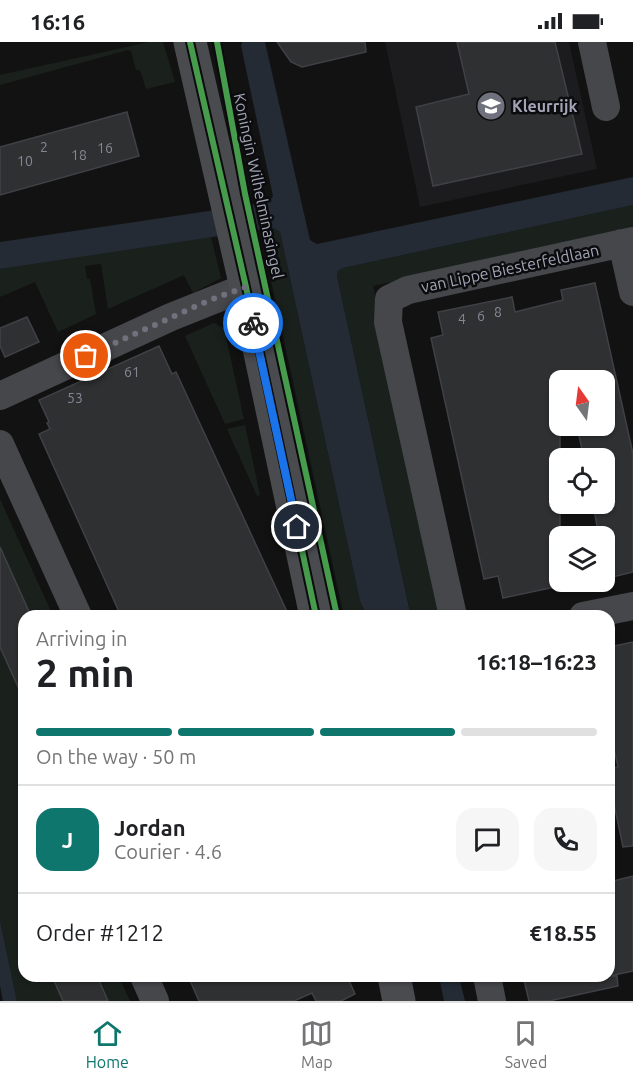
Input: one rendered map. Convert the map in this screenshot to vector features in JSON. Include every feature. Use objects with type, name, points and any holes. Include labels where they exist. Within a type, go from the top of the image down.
[{"type":"street","name":"Koningin Wilhelminasingel","points":[[190,42],[246,287],[315,610]]},
{"type":"street","points":[[592,42],[606,107]]},
{"type":"street","points":[[628,242],[633,292]]},
{"type":"street","name":"van Lippe Biesterfeldlaan","points":[[452,610],[388,322],[389,299],[408,290],[628,242]]},
{"type":"street","points":[[0,396],[200,304],[246,287]]},
{"type":"street","points":[[0,444],[75,610]]},
{"type":"street","points":[[613,610],[633,606]]},
{"type":"street","points":[[147,982],[155,1001]]},
{"type":"street","points":[[395,982],[399,1001]]},
{"type":"street","points":[[488,982],[492,1001]]},
{"type":"shaded area","points":[[149,42],[163,42],[175,82],[146,89],[140,70],[136,70],[131,51],[128,50],[0,85],[0,75]]},
{"type":"shaded area","points":[[242,42],[265,42],[310,240],[317,244],[633,177],[633,205],[343,268],[338,271],[337,276],[410,610],[364,610],[360,601],[280,232],[273,228],[0,269],[0,242],[269,202],[273,196]]},
{"type":"shaded area","name":"Kleurrijk","points":[[385,42],[569,42],[597,169],[420,207]]},
{"type":"shaded area","points":[[633,205],[633,229],[373,286],[444,610],[410,610],[337,276],[338,271],[343,268]]},
{"type":"shaded area","points":[[273,228],[280,232],[360,601],[364,610],[343,610],[260,230]]},
{"type":"shaded area","points":[[211,237],[221,278],[193,293],[184,275],[108,309],[101,264],[85,266],[87,279],[90,279],[96,314],[58,332],[35,282],[0,297],[0,269]]},
{"type":"shaded area","points":[[214,323],[224,328],[244,419],[225,424],[185,336]]},
{"type":"shaded area","points":[[245,425],[260,495],[257,496],[227,429]]},
{"type":"shaded area","points":[[0,499],[50,610],[18,610],[18,982],[121,982],[130,1001],[17,1001],[0,921]]},
{"type":"shaded area","points":[[0,921],[17,1001],[3,1001],[0,986]]},
{"type":"shaded area","points":[[440,982],[460,982],[465,1001],[444,1001]]},
{"type":"building","points":[[277,42],[365,42],[366,52],[302,67],[291,62]]},
{"type":"building","name":"Kleurrijk","points":[[457,42],[555,42],[582,154],[433,186],[416,107],[469,94]]},
{"type":"building","points":[[127,112],[139,156],[0,195],[0,147]]},
{"type":"building","points":[[595,283],[614,370],[549,370],[549,436],[560,436],[560,448],[549,448],[549,514],[560,514],[560,526],[549,526],[549,588],[503,598],[498,576],[484,579],[431,338],[443,335],[438,312],[512,297],[515,312],[563,300],[561,290]]},
{"type":"building","points":[[27,317],[39,342],[5,357],[0,346],[0,328]]},
{"type":"building","points":[[159,346],[172,374],[176,372],[286,610],[118,610],[39,434],[50,429],[39,400]]},
{"type":"building","points":[[615,373],[633,454],[633,572],[615,576],[615,526],[597,526],[595,514],[615,514],[615,448],[582,448],[579,436],[615,436]]},
{"type":"building","points":[[0,547],[28,610],[18,610],[18,687],[0,647]]},
{"type":"building","points":[[633,642],[633,846],[623,847],[615,809],[615,768],[618,767],[615,753],[615,646]]},
{"type":"building","points":[[633,876],[633,971],[615,975],[615,880]]},
{"type":"building","points":[[615,976],[617,976],[618,986],[549,1001],[529,1001],[524,982],[615,982]]},
{"type":"building","points":[[55,982],[100,982],[108,1001],[63,1001]]},
{"type":"building","points":[[191,982],[350,982],[355,994],[341,1001],[316,1001],[312,993],[294,1001],[199,1001]]},
{"type":"cycle path","points":[[190,42],[246,287],[315,610]]},
{"type":"cycle path","points":[[217,42],[245,194],[336,610]]},
{"type":"way so far","points":[[86,356],[210,300],[246,287],[253,323]]},
{"type":"place","name":"Kleurrijk","points":[[491,106]]},
{"type":"route","points":[[253,323],[297,527]]}]
